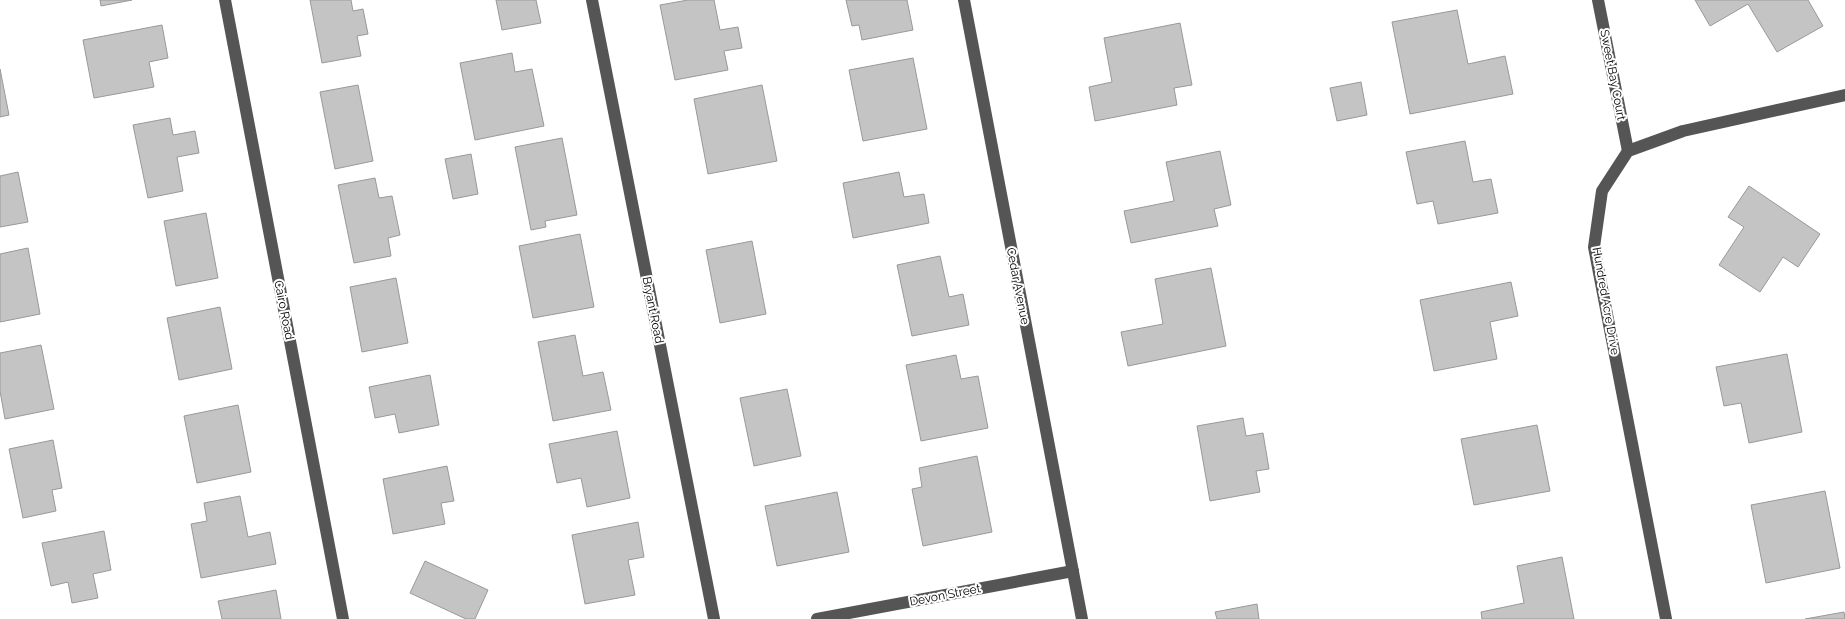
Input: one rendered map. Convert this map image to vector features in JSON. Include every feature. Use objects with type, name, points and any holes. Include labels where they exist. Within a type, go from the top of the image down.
[{"type":"street","name":"Cairo Road","points":[[225,0],[343,619]]},
{"type":"street","name":"Bryant Road","points":[[592,0],[714,619]]},
{"type":"street","name":"Cedar Avenue","points":[[964,0],[1082,619]]},
{"type":"street","name":"Sweet Bay Court","points":[[1598,0],[1628,151]]},
{"type":"street","points":[[1628,151],[1683,131],[1845,95]]},
{"type":"street","name":"Hundred Acre Drive","points":[[1628,151],[1602,191],[1594,247],[1666,619]]},
{"type":"street","name":"Devon Street","points":[[817,619],[1073,571]]},
{"type":"building","points":[[100,0],[132,0],[101,6]]},
{"type":"building","points":[[310,0],[351,0],[353,11],[363,9],[368,34],[357,36],[361,56],[322,63]]},
{"type":"building","points":[[496,0],[536,0],[541,23],[502,30]]},
{"type":"building","points":[[688,0],[714,0],[720,30],[738,27],[742,48],[724,51],[728,70],[675,80],[660,5]]},
{"type":"building","points":[[846,0],[907,0],[913,30],[862,40],[859,25],[852,26]]},
{"type":"building","points":[[1695,0],[1808,0],[1823,26],[1777,52],[1748,4],[1710,26]]},
{"type":"building","points":[[1457,10],[1468,64],[1505,56],[1513,94],[1410,114],[1392,22]]},
{"type":"building","points":[[1180,23],[1192,85],[1174,88],[1177,105],[1095,121],[1089,87],[1112,82],[1104,38]]},
{"type":"building","points":[[162,25],[168,58],[149,62],[154,87],[94,98],[83,40]]},
{"type":"building","points":[[512,53],[515,72],[532,69],[544,126],[475,140],[460,63]]},
{"type":"building","points":[[913,58],[927,129],[863,141],[849,70]]},
{"type":"building","points":[[0,69],[9,115],[0,117]]},
{"type":"building","points":[[1361,82],[1367,115],[1337,121],[1330,88]]},
{"type":"building","points":[[358,85],[373,161],[335,169],[320,92]]},
{"type":"building","points":[[762,85],[777,161],[708,174],[694,99]]},
{"type":"building","points":[[170,118],[173,135],[195,131],[199,153],[177,157],[183,191],[148,198],[133,125]]},
{"type":"building","points":[[562,138],[577,215],[545,221],[546,227],[531,230],[515,147]]},
{"type":"building","points":[[1465,141],[1473,182],[1491,179],[1498,213],[1438,224],[1433,201],[1417,204],[1406,152]]},
{"type":"building","points":[[1220,151],[1231,205],[1214,209],[1218,226],[1131,243],[1124,211],[1174,201],[1166,162]]},
{"type":"building","points":[[471,154],[478,194],[453,199],[445,159]]},
{"type":"building","points":[[18,172],[28,222],[0,227],[0,176]]},
{"type":"building","points":[[899,172],[904,197],[924,194],[929,223],[853,238],[843,183]]},
{"type":"building","points":[[375,178],[379,198],[392,196],[400,235],[388,238],[391,256],[354,263],[338,185]]},
{"type":"building","points":[[1749,186],[1820,234],[1798,267],[1783,257],[1760,292],[1719,265],[1744,227],[1728,217]]},
{"type":"building","points":[[206,213],[218,278],[176,286],[164,221]]},
{"type":"building","points":[[580,234],[594,307],[533,318],[519,246]]},
{"type":"building","points":[[752,241],[766,314],[720,323],[706,250]]},
{"type":"building","points":[[28,248],[40,314],[0,322],[0,254]]},
{"type":"building","points":[[940,256],[949,297],[963,294],[969,325],[912,336],[897,265]]},
{"type":"building","points":[[1211,268],[1226,346],[1128,366],[1121,332],[1163,324],[1155,279]]},
{"type":"building","points":[[396,278],[408,343],[362,352],[350,287]]},
{"type":"building","points":[[1511,282],[1518,316],[1490,322],[1497,359],[1434,371],[1420,300]]},
{"type":"building","points":[[220,307],[232,369],[179,380],[167,318]]},
{"type":"building","points":[[575,335],[583,376],[603,372],[611,410],[553,421],[538,342]]},
{"type":"building","points":[[41,345],[54,409],[5,419],[0,391],[0,353]]},
{"type":"building","points":[[1787,354],[1802,432],[1749,443],[1741,403],[1724,406],[1716,367]]},
{"type":"building","points":[[956,355],[961,379],[978,376],[988,428],[921,441],[906,365]]},
{"type":"building","points":[[430,375],[439,425],[399,433],[395,414],[375,418],[369,387]]},
{"type":"building","points":[[787,389],[801,456],[754,466],[740,398]]},
{"type":"building","points":[[238,405],[251,472],[197,483],[184,416]]},
{"type":"building","points":[[1243,418],[1246,436],[1263,433],[1269,469],[1256,471],[1260,492],[1210,501],[1197,426]]},
{"type":"building","points":[[1537,425],[1550,491],[1474,505],[1461,439]]},
{"type":"building","points":[[617,431],[630,498],[587,507],[581,478],[557,483],[549,444]]},
{"type":"building","points":[[53,440],[62,488],[52,490],[56,511],[23,518],[9,449]]},
{"type":"building","points":[[977,456],[992,532],[923,546],[912,489],[922,487],[919,468]]},
{"type":"building","points":[[447,466],[454,501],[441,503],[445,524],[393,534],[383,479]]},
{"type":"building","points":[[1825,491],[1840,568],[1766,583],[1751,505]]},
{"type":"building","points":[[837,492],[849,552],[777,566],[765,506]]},
{"type":"building","points":[[240,496],[248,537],[270,532],[276,564],[201,578],[191,524],[207,521],[204,503]]},
{"type":"building","points":[[638,522],[644,557],[628,560],[635,595],[585,604],[572,535]]},
{"type":"building","points":[[104,531],[111,570],[93,574],[98,598],[72,603],[68,582],[51,586],[42,543]]},
{"type":"building","points":[[1562,557],[1574,619],[1482,619],[1481,612],[1524,603],[1517,566]]},
{"type":"building","points":[[425,561],[488,590],[475,619],[466,619],[410,593]]},
{"type":"building","points":[[276,590],[281,619],[222,619],[218,601]]},
{"type":"building","points":[[1257,604],[1259,619],[1217,619],[1215,612]]},
{"type":"building","points":[[1844,612],[1845,619],[1805,619]]}]
